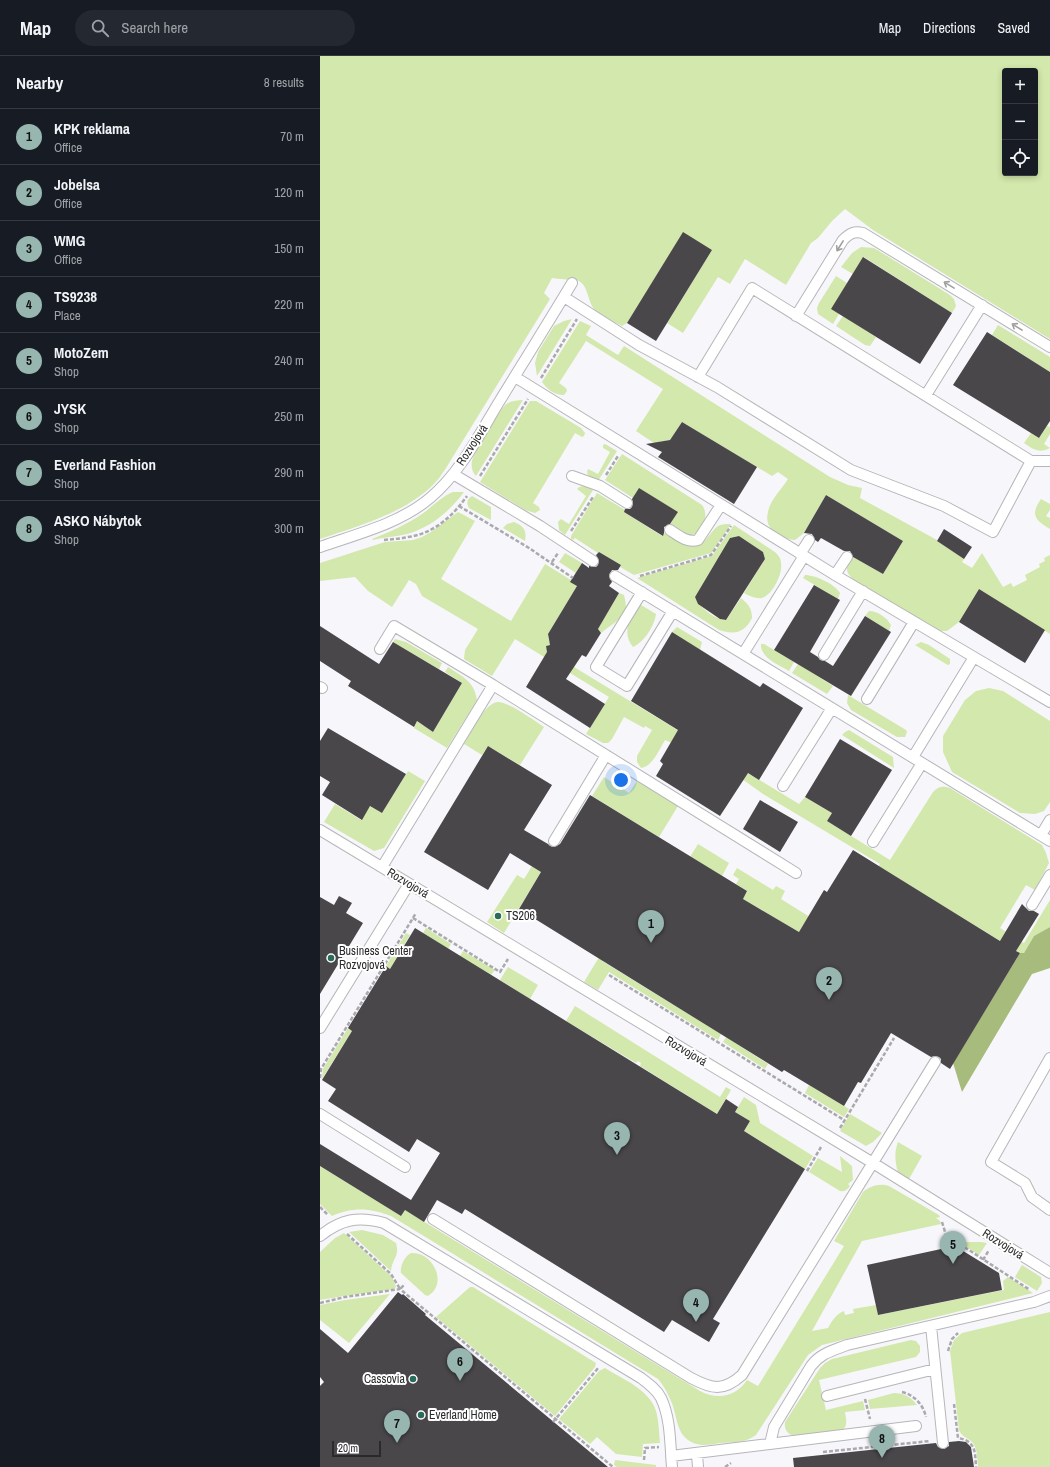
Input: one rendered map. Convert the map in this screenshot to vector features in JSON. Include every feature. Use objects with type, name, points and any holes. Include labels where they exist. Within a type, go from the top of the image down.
[{"type":"lane","points":[[796,316],[844,240],[849,234],[855,232],[863,233],[1050,347]]},
{"type":"lane","name":"Rozvojová","points":[[320,547],[379,527],[409,512],[430,498],[453,474],[477,439],[572,283]]},
{"type":"lane","points":[[698,377],[752,288],[1032,461],[1050,461]]},
{"type":"lane","points":[[564,297],[639,345],[698,377],[851,470],[944,506],[993,532],[1032,461]]},
{"type":"lane","points":[[926,395],[982,305]]},
{"type":"lane","points":[[515,377],[802,555],[1050,702]]},
{"type":"lane","points":[[453,474],[540,526],[593,561]]},
{"type":"lane","points":[[572,476],[600,486],[627,503]]},
{"type":"lane","points":[[670,530],[682,538],[688,540],[698,540],[721,505]]},
{"type":"lane","points":[[743,654],[802,555],[809,540]]},
{"type":"lane","points":[[835,575],[847,557]]},
{"type":"lane","points":[[619,578],[1050,841]]},
{"type":"lane","points":[[824,654],[863,591]]},
{"type":"lane","points":[[642,592],[596,666],[627,686],[673,611]]},
{"type":"lane","points":[[867,699],[914,622]]},
{"type":"lane","points":[[380,650],[394,626],[493,685],[796,873]]},
{"type":"lane","points":[[913,757],[974,657]]},
{"type":"lane","points":[[382,867],[493,685]]},
{"type":"lane","points":[[783,786],[832,708]]},
{"type":"lane","points":[[554,841],[606,755]]},
{"type":"lane","points":[[873,842],[922,763]]},
{"type":"lane","points":[[1041,835],[1050,820]]},
{"type":"lane","name":"Rozvojová","points":[[320,830],[873,1163],[1050,1273]]},
{"type":"lane","points":[[1032,905],[1050,875]]},
{"type":"lane","points":[[320,1028],[409,884]]},
{"type":"lane","points":[[1050,1058],[991,1162],[1025,1183],[1032,1197],[1050,1210]]},
{"type":"lane","points":[[433,1219],[691,1378],[706,1386],[725,1386],[735,1382],[742,1376],[935,1062]]},
{"type":"lane","points":[[320,1114],[405,1167]]},
{"type":"lane","points":[[320,1236],[337,1225],[357,1218],[369,1219],[384,1223],[641,1378],[653,1387],[661,1397],[668,1423],[672,1467]]},
{"type":"lane","points":[[770,1444],[774,1427],[817,1358],[826,1353],[847,1345],[1047,1297]]},
{"type":"lane","points":[[931,1326],[943,1441]]},
{"type":"lane","points":[[826,1396],[935,1369]]},
{"type":"lane","points":[[671,1456],[916,1426]]},
{"type":"lane","points":[[697,1454],[698,1467]]},
{"type":"path","points":[[552,562],[625,445]]},
{"type":"path","points":[[459,506],[552,562],[573,578]]},
{"type":"path","points":[[619,578],[711,555],[738,515]]},
{"type":"path","points":[[320,1078],[321,1068],[416,912]]},
{"type":"path","points":[[413,918],[500,972],[515,948]]},
{"type":"path","points":[[609,975],[844,1120]]},
{"type":"path","points":[[849,1113],[894,1038]]},
{"type":"path","points":[[807,1171],[815,1157]]},
{"type":"path","points":[[938,1204],[946,1236],[1047,1297]]},
{"type":"path","points":[[337,1225],[391,1274],[400,1290],[613,1467]]},
{"type":"path","points":[[320,1303],[400,1290],[405,1284]]},
{"type":"path","points":[[948,1357],[949,1344],[955,1335],[961,1331]]},
{"type":"path","points":[[553,1422],[607,1357]]},
{"type":"path","points":[[862,1387],[873,1432]]},
{"type":"path","points":[[898,1391],[907,1393],[915,1398],[923,1408],[926,1418]]},
{"type":"path","points":[[858,1400],[872,1397]]},
{"type":"path","points":[[953,1401],[958,1438]]},
{"type":"path","points":[[928,1434],[928,1441]]},
{"type":"path","points":[[820,1452],[928,1441],[943,1441],[958,1438],[967,1440],[973,1446],[976,1467]]},
{"type":"path","points":[[644,1460],[645,1448],[670,1446]]},
{"type":"path","points":[[725,1467],[735,1461]]},
{"type":"green space","points":[[320,56],[1050,56],[1050,339],[873,230],[845,209],[832,221],[818,238],[811,243],[786,285],[745,259],[730,284],[718,277],[683,333],[667,323],[712,250],[683,233],[627,323],[622,326],[594,310],[586,289],[582,283],[579,281],[552,278],[544,293],[550,299],[440,477],[421,495],[408,504],[365,524],[320,539]]},
{"type":"green space","points":[[861,247],[874,248],[950,295],[954,299],[956,306],[952,313],[864,257],[853,274],[841,267],[852,253]]},
{"type":"green space","points":[[836,276],[847,283],[839,314],[833,324],[818,314],[817,308]]},
{"type":"green space","points":[[843,316],[876,337],[870,346],[865,345],[836,326]]},
{"type":"green space","points":[[572,319],[537,376],[535,363],[538,352],[554,326]]},
{"type":"green space","points":[[580,321],[591,326],[586,335],[618,355],[624,346],[830,477],[848,485],[862,488],[860,498],[937,540],[964,559],[962,562],[972,568],[982,553],[1003,587],[1011,583],[1013,587],[1027,580],[1025,575],[1040,567],[1039,564],[1045,561],[1044,558],[1050,555],[1050,634],[979,589],[959,622],[947,631],[937,631],[859,584],[851,578],[847,572],[848,565],[853,557],[883,574],[903,541],[826,495],[804,533],[795,540],[784,538],[774,532],[768,523],[767,518],[769,508],[788,479],[778,472],[772,476],[682,422],[670,440],[659,442],[657,445],[636,431],[663,389],[586,341],[559,383],[566,388],[567,391],[564,395],[551,391],[542,382]]},
{"type":"green space","points":[[998,325],[1050,357],[1050,372],[992,335]]},
{"type":"green space","points":[[523,400],[476,476],[472,469],[472,461],[493,423],[505,405],[514,401]]},
{"type":"green space","points":[[530,401],[536,401],[581,428],[585,433],[582,437],[575,433],[533,503],[539,507],[540,510],[535,513],[525,510],[480,482]]},
{"type":"green space","points":[[1047,426],[1050,427],[1050,434],[1044,444],[1050,448],[1039,451],[1024,443],[1031,433],[1039,438]]},
{"type":"green space","points":[[605,444],[617,451],[598,481],[588,475],[587,472],[588,469],[598,474],[610,452],[603,448],[603,445]]},
{"type":"green space","points":[[622,454],[702,505],[705,519],[702,529],[695,534],[690,535],[682,533],[670,524],[678,512],[639,489],[633,498],[605,480]]},
{"type":"green space","points":[[584,486],[593,490],[565,535],[559,530],[558,522],[561,519],[569,524],[586,496],[577,489]]},
{"type":"green space","points":[[453,492],[464,492],[446,512],[424,528],[407,534],[372,539],[392,531],[410,521]]},
{"type":"green space","points":[[597,493],[625,510],[624,512],[662,536],[664,533],[689,546],[699,545],[718,526],[723,524],[731,524],[711,553],[634,575],[620,567],[621,565],[599,552],[598,553],[575,538],[573,540],[571,539],[571,536]]},
{"type":"green space","points":[[472,496],[491,507],[491,520],[469,508],[468,501]]},
{"type":"green space","points":[[1041,499],[1050,504],[1050,510],[1046,516],[1050,518],[1050,529],[1041,523],[1036,517],[1036,509]]},
{"type":"green space","points":[[458,512],[475,521],[441,579],[511,621],[545,564],[571,580],[577,586],[548,634],[549,641],[553,644],[546,646],[547,649],[554,648],[576,664],[574,667],[799,804],[805,797],[832,813],[827,821],[890,860],[933,792],[941,787],[950,788],[1042,845],[1049,863],[1035,890],[1026,885],[1000,928],[1024,943],[1050,900],[1050,927],[1034,936],[1024,953],[1020,953],[883,869],[833,952],[743,899],[747,891],[736,884],[739,879],[733,875],[737,868],[773,890],[776,886],[785,891],[781,899],[837,934],[880,864],[763,794],[728,769],[665,740],[652,761],[645,767],[641,768],[637,762],[637,756],[652,730],[645,726],[644,728],[624,717],[612,739],[608,743],[603,743],[586,734],[609,697],[515,639],[492,676],[464,659],[465,650],[478,629],[422,596],[416,584],[409,580],[392,607],[368,591],[355,577],[320,581],[320,563],[385,542],[413,540],[422,537]]},
{"type":"green space","points":[[514,522],[524,529],[526,534],[525,541],[503,528],[507,524]]},
{"type":"green space","points":[[734,525],[778,555],[781,567],[779,578],[770,593],[762,598],[753,597],[744,593],[765,559],[763,552],[739,536],[730,538],[695,597],[700,605],[712,615],[726,620],[741,598],[749,606],[752,618],[742,630],[738,632],[724,632],[719,630],[637,578],[712,556]]},
{"type":"green space","points":[[565,553],[582,563],[576,573],[559,562]]},
{"type":"green space","points":[[805,575],[819,578],[834,586],[840,593],[838,599],[803,578]]},
{"type":"green space","points":[[619,593],[624,595],[626,609],[617,620],[601,633],[598,629]]},
{"type":"green space","points":[[641,605],[656,614],[648,634],[641,642],[633,647],[629,641],[627,630],[630,620]]},
{"type":"green space","points":[[869,611],[882,615],[887,620],[891,625],[889,631],[865,616]]},
{"type":"green space","points":[[677,627],[702,642],[700,650],[672,632]]},
{"type":"green space","points":[[395,639],[406,642],[442,663],[439,669],[393,642]]},
{"type":"green space","points":[[921,642],[929,645],[950,659],[950,664],[946,664],[915,645]]},
{"type":"green space","points":[[761,644],[764,644],[794,662],[789,671],[775,664],[767,657]]},
{"type":"green space","points":[[798,664],[833,686],[827,694],[792,673]]},
{"type":"green space","points":[[448,667],[467,680],[476,694],[477,700],[447,748],[414,728],[417,721],[433,732],[462,683],[445,672]]},
{"type":"green space","points":[[989,688],[1003,691],[1050,721],[1050,802],[1044,811],[1035,814],[1020,813],[952,772],[943,752],[943,736],[965,700],[976,691]]},
{"type":"green space","points":[[848,695],[906,730],[907,732],[905,737],[897,737],[851,710],[847,703]]},
{"type":"green space","points":[[497,702],[507,704],[544,727],[520,765],[488,746],[482,755],[464,744],[482,714],[492,704]]},
{"type":"green space","points":[[849,730],[893,757],[894,768],[842,735]]},
{"type":"green space","points":[[408,771],[425,781],[384,848],[374,851],[324,822],[335,804],[361,820],[370,806],[382,813]]},
{"type":"green space","points":[[604,777],[629,793],[637,781],[678,806],[659,837],[592,796]]},
{"type":"green space","points":[[698,844],[729,863],[722,876],[690,857]]},
{"type":"green space","points":[[657,862],[660,864],[602,961],[721,1034],[718,1040],[609,972],[598,990],[584,982]]},
{"type":"green space","points":[[532,866],[541,872],[504,933],[487,922],[517,875],[524,879]]},
{"type":"green space","points":[[1050,927],[1050,968],[1032,974],[962,1092],[953,1063],[1020,953],[1024,953],[1034,936]]},
{"type":"green space","points":[[426,928],[451,944],[448,949],[423,933]]},
{"type":"green space","points":[[406,933],[410,935],[390,969],[386,966]]},
{"type":"green space","points":[[463,951],[495,970],[491,975],[460,956]]},
{"type":"green space","points":[[508,967],[538,985],[530,999],[500,980]]},
{"type":"green space","points":[[575,1006],[720,1097],[726,1087],[731,1090],[717,1114],[640,1066],[641,1063],[638,1061],[636,1063],[566,1021]]},
{"type":"green space","points":[[348,1028],[352,1031],[322,1079],[323,1069]]},
{"type":"green space","points":[[726,1037],[768,1064],[765,1069],[723,1042]]},
{"type":"green space","points":[[809,1085],[849,1109],[844,1117],[805,1093]]},
{"type":"green space","points":[[744,1097],[756,1105],[760,1123],[813,1156],[805,1169],[744,1131],[750,1121],[735,1112]]},
{"type":"green space","points":[[850,1114],[882,1133],[873,1142],[866,1146],[840,1131]]},
{"type":"green space","points":[[898,1142],[922,1156],[909,1179],[898,1173],[895,1157]]},
{"type":"green space","points":[[840,1156],[852,1166],[853,1180],[848,1184],[850,1186],[848,1189],[843,1191],[840,1191],[809,1172],[818,1158],[842,1172]]},
{"type":"green space","points":[[320,1166],[401,1216],[405,1210],[706,1394],[719,1396],[732,1393],[743,1386],[747,1380],[758,1386],[844,1246],[834,1241],[863,1192],[872,1187],[879,1185],[889,1186],[939,1215],[940,1217],[936,1218],[941,1224],[862,1241],[812,1331],[828,1328],[836,1316],[844,1311],[845,1315],[854,1313],[853,1309],[876,1305],[878,1315],[1004,1290],[1003,1281],[1008,1277],[1033,1293],[822,1345],[808,1355],[756,1435],[752,1438],[739,1442],[702,1445],[688,1440],[680,1431],[673,1406],[665,1388],[658,1379],[391,1216],[376,1211],[355,1210],[332,1216],[320,1204]]},
{"type":"green space","points":[[362,1230],[383,1235],[396,1243],[397,1251],[391,1271],[349,1232]]},
{"type":"green space","points":[[344,1233],[392,1277],[396,1287],[394,1289],[320,1300],[320,1252],[335,1238]]},
{"type":"green space","points":[[961,1243],[987,1243],[979,1255]]},
{"type":"green space","points":[[411,1253],[419,1254],[425,1257],[431,1262],[435,1269],[437,1284],[428,1296],[401,1273],[403,1262]]},
{"type":"green space","points":[[1022,1265],[1041,1277],[1042,1283],[1037,1291],[1015,1277]]},
{"type":"green space","points":[[470,1287],[473,1287],[596,1363],[595,1367],[555,1416],[436,1317]]},
{"type":"green space","points":[[390,1294],[349,1343],[320,1320],[320,1305]]},
{"type":"green space","points":[[1050,1312],[1050,1467],[978,1467],[975,1446],[961,1434],[959,1430],[950,1351],[954,1340],[962,1333]]},
{"type":"green space","points":[[911,1340],[916,1341],[920,1346],[920,1352],[916,1357],[819,1380],[826,1410],[863,1401],[865,1410],[845,1412],[846,1424],[843,1430],[794,1436],[786,1431],[785,1422],[820,1368],[825,1363],[832,1359]]},
{"type":"green space","points":[[605,1368],[637,1387],[650,1399],[654,1407],[658,1418],[660,1443],[643,1444],[642,1457],[616,1454],[597,1437],[590,1444],[559,1419],[599,1371]]},
{"type":"green space","points":[[894,1393],[907,1396],[917,1405],[870,1409],[868,1400]]},
{"type":"green space","points":[[615,1460],[656,1465],[656,1467],[617,1467],[614,1465]]},
{"type":"building","points":[[683,232],[712,250],[656,341],[627,323]]},
{"type":"building","points":[[863,257],[952,313],[920,364],[831,309]]},
{"type":"building","points":[[987,332],[1050,372],[1050,421],[1039,438],[953,385]]},
{"type":"building","points":[[682,422],[757,467],[734,504],[658,457],[662,452],[646,444],[670,440]]},
{"type":"building","points":[[639,488],[678,512],[670,524],[664,527],[663,536],[624,512],[625,509],[630,509],[632,507],[632,499]]},
{"type":"building","points":[[826,495],[903,541],[883,574],[853,557],[850,551],[844,551],[821,538],[818,542],[812,534],[804,533]]},
{"type":"building","points":[[944,529],[972,547],[964,559],[937,541]]},
{"type":"building","points":[[739,536],[763,552],[765,559],[726,620],[720,619],[698,604],[695,597],[730,538]]},
{"type":"building","points":[[599,552],[621,565],[618,570],[612,570],[609,575],[612,582],[609,586],[619,593],[598,629],[601,633],[586,657],[582,655],[566,679],[605,704],[590,728],[526,687],[547,652],[546,646],[550,645],[548,634],[577,586],[570,582],[582,563],[589,568],[589,566],[596,567],[598,565],[599,561],[596,555]]},
{"type":"building","points":[[814,585],[840,600],[810,652],[820,660],[833,666],[865,616],[891,632],[851,696],[774,650]]},
{"type":"building","points":[[979,589],[1045,630],[1025,663],[959,622]]},
{"type":"building","points":[[320,626],[379,664],[393,642],[462,683],[433,732],[417,721],[414,727],[348,686],[351,681],[320,661]]},
{"type":"building","points":[[672,632],[760,687],[763,683],[803,708],[759,780],[748,773],[720,816],[656,776],[663,764],[660,761],[678,730],[631,701]]},
{"type":"building","points":[[328,728],[406,774],[382,813],[370,806],[362,820],[322,795],[330,782],[320,776],[320,741]]},
{"type":"building","points":[[840,739],[892,770],[851,836],[827,821],[832,813],[805,797]]},
{"type":"building","points":[[488,746],[552,785],[524,830],[550,846],[554,847],[560,844],[590,795],[747,891],[743,899],[799,932],[824,890],[827,892],[853,850],[1000,941],[1022,904],[1029,911],[1034,911],[1039,914],[1016,951],[1020,953],[950,1069],[941,1063],[941,1059],[939,1057],[931,1057],[891,1033],[861,1083],[858,1082],[844,1106],[784,1070],[782,1072],[519,909],[541,872],[510,853],[488,890],[424,852]]},
{"type":"building","points":[[760,800],[798,822],[780,852],[743,829]]},
{"type":"building","name":"Business Center Rozvojová","points":[[339,896],[352,903],[346,913],[363,923],[320,994],[320,897],[334,905]]},
{"type":"building","points":[[415,928],[717,1114],[726,1099],[738,1107],[735,1112],[750,1121],[744,1131],[805,1169],[713,1319],[720,1323],[709,1342],[672,1320],[664,1332],[465,1209],[462,1214],[437,1200],[424,1222],[405,1210],[401,1216],[320,1166],[320,1144],[411,1200],[440,1153],[417,1139],[409,1152],[328,1101],[336,1089],[322,1080],[352,1031],[348,1028],[386,966],[390,969]]},
{"type":"building","points":[[955,1246],[999,1273],[1002,1290],[878,1315],[867,1265]]},
{"type":"building","name":"Cassovia","points":[[398,1292],[402,1295],[403,1294],[426,1314],[425,1315],[608,1467],[320,1467],[320,1386],[324,1382],[320,1377],[320,1329],[348,1353]]},
{"type":"building","points":[[949,1442],[966,1442],[971,1447],[974,1467],[794,1467],[793,1458],[936,1443],[938,1447],[944,1449],[949,1446]]},
{"type":"place","name":"TS206","points":[[498,916]]},
{"type":"place","name":"KPK reklama","points":[[651,943]]},
{"type":"place","name":"Business Center Rozvojová","points":[[331,958]]},
{"type":"place","name":"Jobelsa","points":[[829,1000]]},
{"type":"place","name":"WMG","points":[[617,1155]]},
{"type":"place","name":"MotoZem","points":[[953,1264]]},
{"type":"place","name":"TS9238","points":[[696,1322]]},
{"type":"place","name":"Cassovia","points":[[413,1379]]},
{"type":"place","name":"JYSK","points":[[460,1381]]},
{"type":"place","name":"Everland Home","points":[[421,1415]]},
{"type":"place","name":"Everland Fashion","points":[[397,1443]]},
{"type":"place","name":"ASKO Nábytok","points":[[882,1458]]}]
